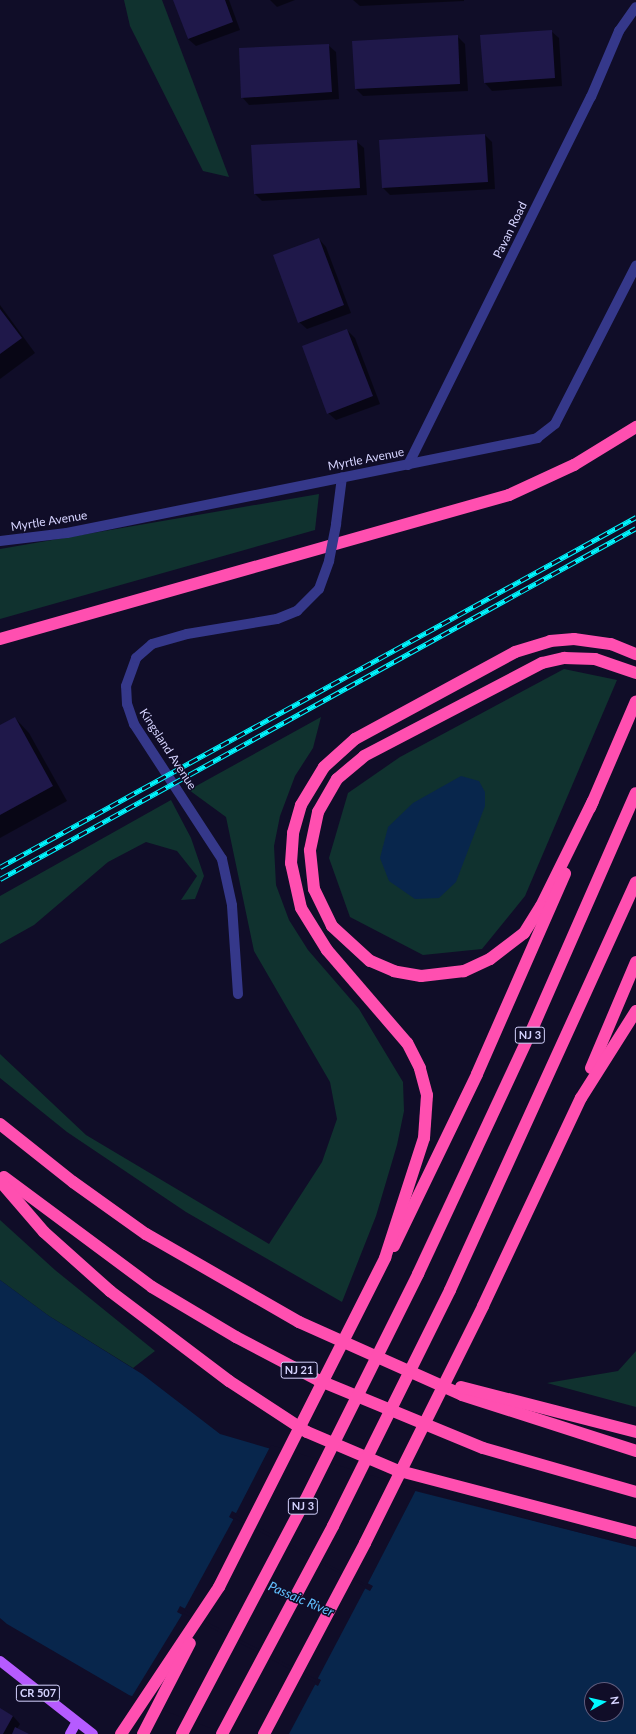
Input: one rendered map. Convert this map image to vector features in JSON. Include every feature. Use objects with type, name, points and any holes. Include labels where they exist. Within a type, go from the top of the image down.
[{"type":"highway","points":[[0,639],[510,495],[574,465],[636,427]]},
{"type":"highway","points":[[142,1734],[219,1587],[385,1258],[424,1138],[427,1095],[420,1068],[407,1043],[327,950],[301,908],[291,863],[293,833],[301,805],[324,766],[355,739],[515,652],[550,641],[574,639],[611,644],[636,654]]},
{"type":"highway","points":[[593,801],[524,932],[490,959],[464,971],[420,976],[394,971],[370,961],[336,932],[314,889],[310,850],[318,812],[337,779],[364,756],[542,663],[564,658],[595,659],[636,673]]},
{"type":"highway","points":[[385,1258],[401,1236],[523,973],[593,801],[635,704]]},
{"type":"highway","name":"NJ 3","points":[[182,1734],[305,1501],[418,1274],[530,1034],[636,793]]},
{"type":"highway","name":"NJ 3","points":[[222,1734],[332,1526],[450,1290],[636,882]]},
{"type":"highway","points":[[264,1734],[365,1543],[483,1306],[567,1126],[636,962]]},
{"type":"highway","points":[[567,1126],[605,1056],[636,1011]]},
{"type":"highway","points":[[0,1124],[97,1201],[197,1266],[299,1322],[411,1374],[519,1416],[636,1451]]},
{"type":"highway","name":"NJ 21","points":[[0,1174],[146,1283],[297,1369],[454,1437],[539,1466],[636,1492]]},
{"type":"highway","points":[[0,1181],[50,1237],[110,1291],[229,1381],[307,1432],[396,1470],[636,1533]]},
{"type":"highway","points":[[411,1374],[636,1432]]},
{"type":"highway","points":[[121,1734],[219,1587]]},
{"type":"main road","name":"CR 507","points":[[0,1661],[76,1724],[93,1734]]},
{"type":"main road","points":[[70,1734],[76,1724]]},
{"type":"street","name":"Pavan Road","points":[[408,465],[591,97],[619,31],[636,7]]},
{"type":"street","name":"Myrtle Avenue","points":[[1,541],[68,533],[517,444],[546,433],[555,424],[636,266]]},
{"type":"street","name":"Kingsland Avenue","points":[[238,994],[230,894],[222,859],[134,724],[127,704],[127,680],[136,658],[163,640],[277,619],[297,611],[319,590],[330,561],[342,478]]},
{"type":"green space","points":[[124,0],[162,0],[229,177],[203,171],[130,26]]},
{"type":"green space","points":[[319,494],[315,530],[0,619],[0,549]]},
{"type":"green space","points":[[564,669],[617,680],[525,896],[482,949],[423,955],[350,917],[329,858],[348,793],[400,757]]},
{"type":"green space","points":[[321,717],[313,748],[295,776],[280,816],[274,846],[276,885],[289,920],[308,950],[359,1009],[403,1082],[404,1111],[397,1145],[376,1216],[342,1302],[186,1212],[67,1132],[0,1078],[0,1054],[86,1135],[269,1244],[322,1162],[337,1119],[330,1082],[254,951],[226,817],[189,790]]},
{"type":"green space","points":[[171,800],[191,838],[204,876],[195,899],[181,900],[197,876],[177,851],[146,842],[108,862],[34,925],[0,944],[0,896]]},
{"type":"green space","points":[[0,1220],[55,1270],[155,1351],[133,1368],[49,1316],[0,1280]]},
{"type":"green space","points":[[636,1351],[636,1407],[547,1383],[618,1371]]},
{"type":"water","points":[[461,776],[479,781],[485,792],[485,806],[456,882],[439,898],[415,899],[389,881],[380,858],[388,827],[413,803]]},
{"type":"water","name":"Passaic River","points":[[0,1280],[49,1316],[142,1374],[220,1434],[419,1492],[636,1547],[636,1734],[231,1734],[129,1695],[7,1624],[0,1618]],"holes":[[[232,1511],[373,1586],[370,1591],[229,1517]],[[180,1606],[321,1680],[318,1686],[177,1612]]]},
{"type":"pier","points":[[271,1445],[420,1490],[636,1547],[416,1490],[367,1585],[235,1515]]},
{"type":"pier","points":[[234,1518],[366,1587],[317,1680],[184,1610]]},
{"type":"pier","points":[[183,1613],[316,1683],[289,1734],[226,1734],[131,1698]]},
{"type":"building","points":[[173,0],[225,0],[233,22],[188,39]]},
{"type":"building","points":[[552,30],[555,78],[484,83],[480,35]]},
{"type":"building","points":[[458,35],[460,84],[355,89],[352,41]]},
{"type":"building","points":[[329,44],[332,92],[241,98],[239,48]]},
{"type":"building","points":[[485,134],[488,182],[382,188],[379,140]]},
{"type":"building","points":[[357,140],[360,188],[254,194],[251,145]]},
{"type":"building","points":[[319,238],[344,305],[298,323],[273,255]]},
{"type":"building","points":[[0,309],[22,338],[0,354]]},
{"type":"building","points":[[347,329],[373,396],[327,414],[302,346]]},
{"type":"building","points":[[15,717],[53,786],[0,815],[0,725]]},
{"type":"building","points":[[0,1708],[13,1716],[3,1734],[0,1734]]},
{"type":"building","points":[[15,1727],[29,1734],[12,1734]]},
{"type":"railway","points":[[0,867],[636,517]]},
{"type":"railway","points":[[0,879],[636,528]]}]
